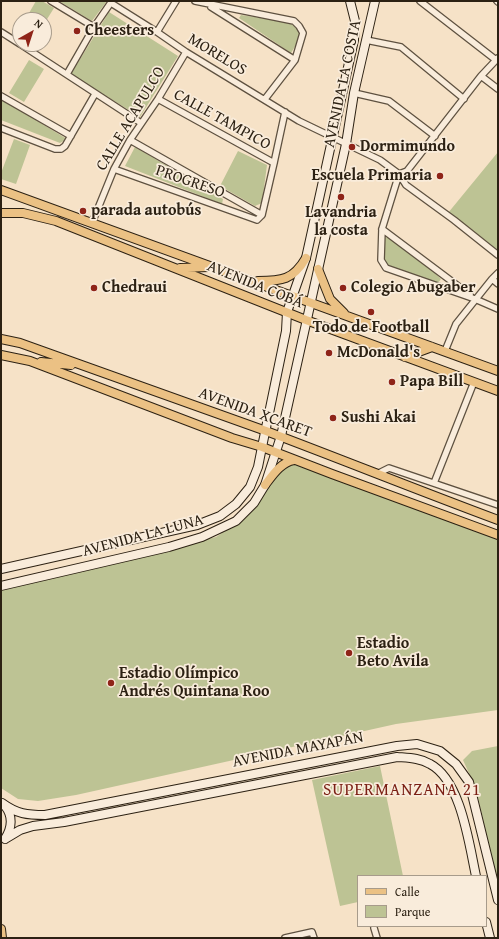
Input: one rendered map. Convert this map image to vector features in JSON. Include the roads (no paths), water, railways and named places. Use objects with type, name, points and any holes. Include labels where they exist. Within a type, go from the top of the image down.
[{"type":"main road","name":"AVENIDA LA COSTA","points":[[262,447],[286,331],[287,312],[306,257],[354,40],[355,21],[350,1]]},
{"type":"main road","name":"AVENIDA LA COSTA","points":[[276,453],[346,144],[354,93],[375,1]]},
{"type":"main road","name":"AVENIDA COBÁ","points":[[1,190],[498,371]]},
{"type":"main road","points":[[40,204],[56,221]]},
{"type":"main road","name":"AVENIDA COBÁ","points":[[1,213],[23,213],[56,221],[306,320],[498,391]]},
{"type":"main road","points":[[253,281],[283,280],[292,276],[300,269],[306,257],[314,259],[320,258]]},
{"type":"main road","points":[[176,268],[213,267]]},
{"type":"main road","points":[[318,269],[330,299],[346,315]]},
{"type":"main road","name":"AVENIDA XCARET","points":[[1,339],[20,343],[281,436],[434,497],[498,520]]},
{"type":"main road","points":[[405,356],[432,347]]},
{"type":"main road","name":"AVENIDA XCARET","points":[[1,355],[30,361],[232,438],[262,447],[496,534]]},
{"type":"main road","points":[[30,361],[83,366]]},
{"type":"main road","name":"AVENIDA LA LUNA","points":[[1,569],[197,525],[220,516],[236,504],[250,488],[258,467],[262,447]]},
{"type":"main road","name":"AVENIDA LA LUNA","points":[[1,586],[202,537],[236,521],[254,503],[265,485],[276,453]]},
{"type":"main road","points":[[265,485],[274,473],[289,460],[294,460]]},
{"type":"main road","points":[[243,496],[254,503]]},
{"type":"main road","points":[[31,563],[29,571],[34,578]]},
{"type":"main road","name":"AVENIDA MAYAPÁN","points":[[2,803],[18,813],[45,815],[218,780],[397,746],[418,744],[440,751],[456,764],[469,782],[498,900]]},
{"type":"main road","name":"AVENIDA MAYAPÁN","points":[[3,840],[20,830],[33,826],[64,822],[397,757],[418,758],[432,764],[444,776],[453,789],[460,807],[476,875]]},
{"type":"main road","points":[[218,780],[220,792]]},
{"type":"main road","points":[[2,803],[10,816],[11,824],[9,832],[3,840]]},
{"type":"main road","points":[[32,815],[30,822],[33,826]]},
{"type":"main road","points":[[487,925],[491,938],[498,936]]},
{"type":"main road","points":[[1,929],[2,938]]},
{"type":"street","points":[[52,1],[94,27]]},
{"type":"street","points":[[157,32],[176,1]]},
{"type":"street","points":[[195,1],[294,21],[299,26],[303,33],[295,60],[265,99]]},
{"type":"street","points":[[420,1],[497,59],[481,76],[407,171],[399,174],[382,229],[381,260],[386,268],[475,299],[498,309]]},
{"type":"street","points":[[67,74],[94,27],[111,2]]},
{"type":"street","name":"MORELOS","points":[[111,2],[186,52],[285,112],[380,160],[399,174],[406,185],[454,220],[498,255]]},
{"type":"street","points":[[207,4],[295,60]]},
{"type":"street","points":[[1,32],[12,39]]},
{"type":"street","points":[[366,40],[401,47],[464,99]]},
{"type":"street","points":[[33,52],[95,94],[142,123]]},
{"type":"street","name":"CALLE ACAPULCO","points":[[92,223],[114,169],[130,140],[158,99],[186,52]]},
{"type":"street","points":[[481,76],[498,89]]},
{"type":"street","points":[[354,93],[389,101],[435,136]]},
{"type":"street","points":[[1,128],[55,149],[61,149],[65,146],[95,94]]},
{"type":"street","points":[[1,96],[71,136]]},
{"type":"street","name":"CALLE TAMPICO","points":[[158,99],[274,163]]},
{"type":"street","points":[[130,140],[260,218],[285,112]]},
{"type":"street","name":"PROGRESO","points":[[114,169],[260,218]]},
{"type":"street","points":[[382,229],[475,299]]},
{"type":"street","points":[[445,351],[456,324],[475,299],[498,273]]},
{"type":"street","points":[[492,279],[498,284]]},
{"type":"street","points":[[434,483],[474,382]]},
{"type":"street","points":[[377,474],[389,468],[498,505]]},
{"type":"street","points":[[374,928],[377,938]]},
{"type":"street","points":[[285,938],[312,932],[314,938]]},
{"type":"place","name":"Cheesters","points":[[77,31]]},
{"type":"place","name":"Dormimundo","points":[[352,147]]},
{"type":"place","name":"Escuela Primaria","points":[[440,176]]},
{"type":"place","name":"Lavandria la costa","points":[[341,197]]},
{"type":"place","name":"parada autobús","points":[[83,211]]},
{"type":"place","name":"Chedraui","points":[[94,288]]},
{"type":"place","name":"Colegio Abugaber","points":[[343,288]]},
{"type":"place","name":"Todo de Football","points":[[371,312]]},
{"type":"place","name":"McDonald's","points":[[329,353]]},
{"type":"place","name":"Papa Bill","points":[[392,382]]},
{"type":"place","name":"Sushi Akai","points":[[333,418]]},
{"type":"place","name":"Estadio Beto Avila","points":[[349,653]]},
{"type":"place","name":"Estadio Olímpico Andrés Quintana Roo","points":[[111,683]]},
{"type":"district","name":"SUPERMANZANA 21","points":[[402,791]]}]
